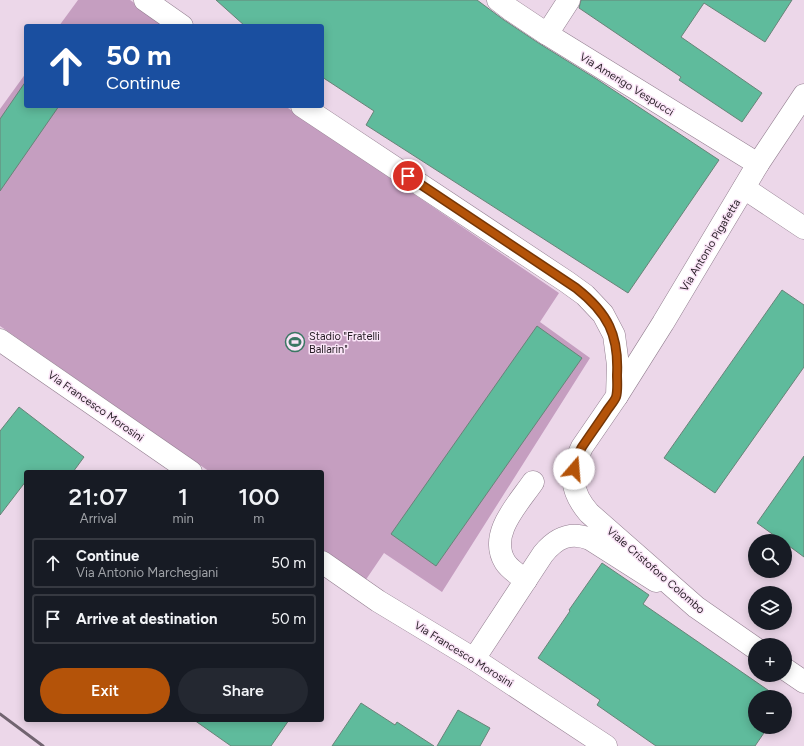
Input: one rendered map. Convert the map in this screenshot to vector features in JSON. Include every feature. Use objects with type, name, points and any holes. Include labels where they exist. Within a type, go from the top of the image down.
[{"type":"street","points":[[145,0],[179,24]]},
{"type":"street","name":"Via Amerigo Vespucci","points":[[498,0],[547,34],[758,164]]},
{"type":"street","points":[[547,34],[569,0]]},
{"type":"street","name":"Via Antonio Pigafetta","points":[[573,480],[577,456],[582,447],[663,323],[758,164],[804,95]]},
{"type":"street","points":[[305,108],[585,295],[603,314],[614,335],[618,365],[616,396]]},
{"type":"street","points":[[744,188],[804,228]]},
{"type":"street","name":"Via Francesco Morosini","points":[[0,340],[188,470]]},
{"type":"street","name":"Viale Cristoforo Colombo","points":[[573,480],[575,492],[589,513],[696,607],[748,643]]},
{"type":"street","points":[[526,580],[505,563],[499,547],[505,523],[533,482]]},
{"type":"street","points":[[474,659],[548,548],[554,542],[573,535],[581,535],[597,543],[696,607]]},
{"type":"street","name":"Via Francesco Morosini","points":[[324,563],[378,601],[474,659],[606,746]]},
{"type":"street","points":[[792,674],[804,682]]},
{"type":"shaded area","points":[[78,0],[130,0],[165,24],[60,24]]},
{"type":"shaded area","name":"Stadio \"Fratelli Ballarin\"","points":[[24,76],[24,108],[288,108],[559,293],[540,322],[590,358],[442,592],[384,553],[365,581],[324,551],[324,470],[207,470],[0,326],[0,109]]},
{"type":"building","points":[[216,0],[477,0],[540,44],[598,80],[719,160],[628,293],[366,125],[374,111],[324,78],[324,24],[243,24]]},
{"type":"building","points":[[581,0],[792,0],[765,42],[704,3],[681,37],[762,93],[742,122],[679,80],[681,77],[579,8]]},
{"type":"building","points":[[24,84],[24,108],[58,108],[0,191],[0,119]]},
{"type":"building","points":[[782,290],[804,305],[804,367],[715,493],[664,458]]},
{"type":"building","points":[[537,326],[582,358],[436,566],[391,534]]},
{"type":"building","points":[[19,407],[84,457],[74,470],[24,470],[24,484],[0,515],[0,431]]},
{"type":"building","points":[[804,456],[804,557],[792,548],[792,534],[772,534],[757,523]]},
{"type":"building","points":[[602,563],[649,595],[643,604],[748,676],[748,682],[756,682],[768,690],[748,690],[748,734],[763,734],[755,746],[656,746],[597,705],[600,700],[538,658],[570,611],[569,610]]},
{"type":"building","points":[[361,703],[395,725],[397,722],[434,746],[332,746]]},
{"type":"building","points":[[458,710],[490,728],[480,746],[437,746]]},
{"type":"building","points":[[197,722],[288,722],[271,746],[231,746]]},
{"type":"railway","points":[[0,714],[43,746]]},
{"type":"place","name":"Stadio \"Fratelli Ballarin\"","points":[[295,342]]},
{"type":"route","points":[[408,176],[576,288],[594,304],[609,324],[614,335],[618,365],[616,396],[582,447],[577,456],[574,469]]}]
